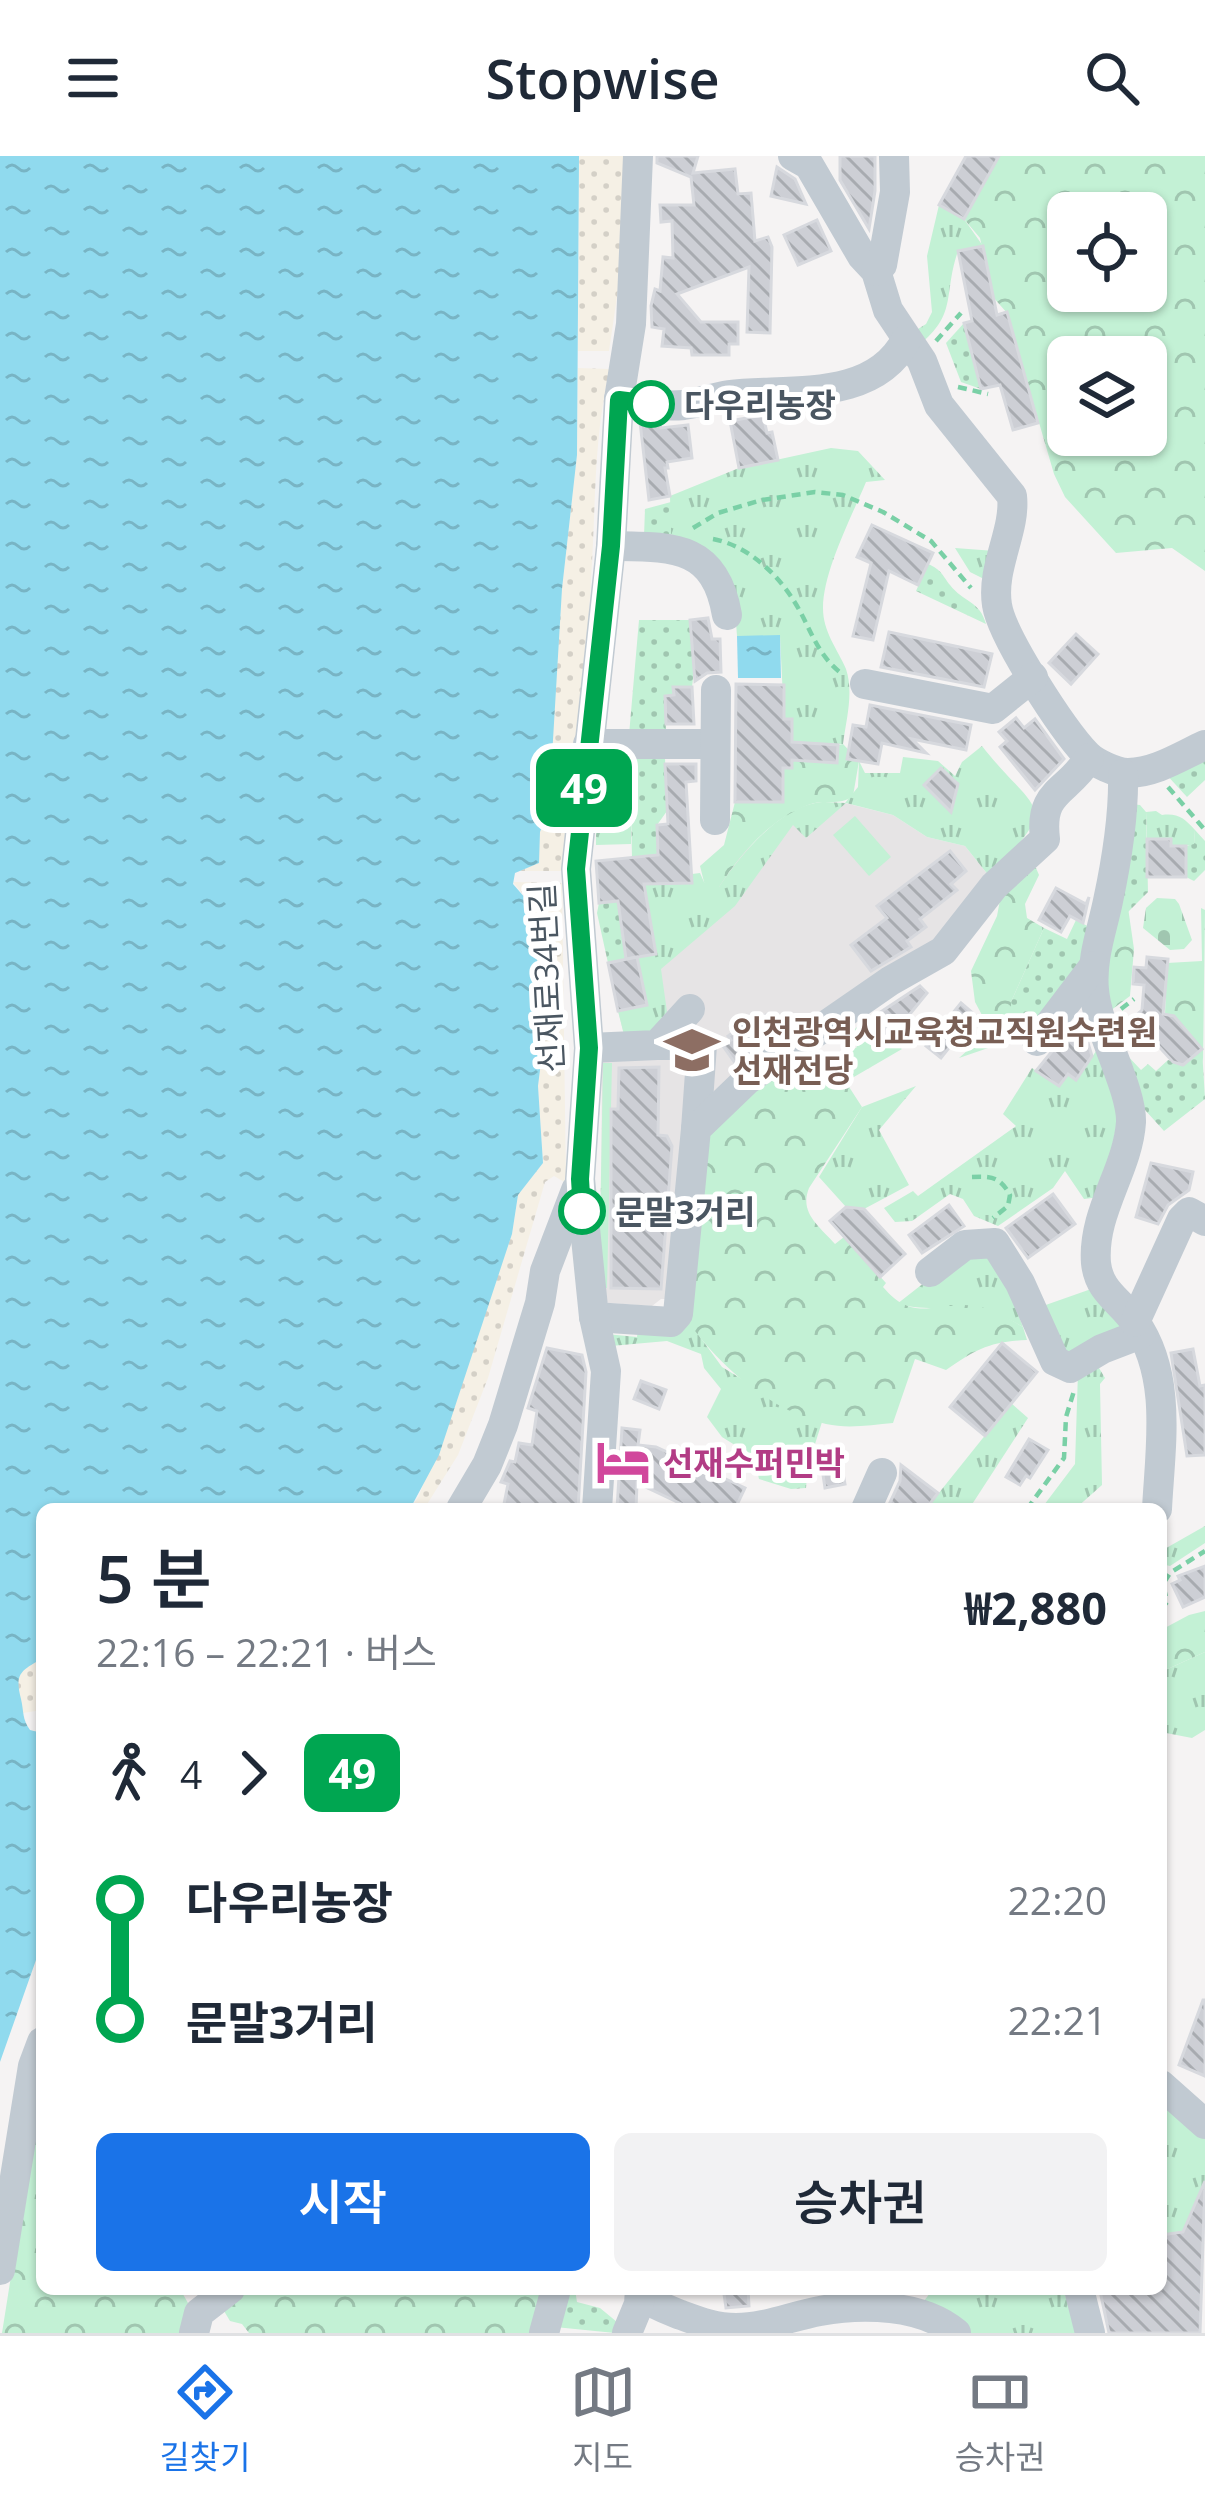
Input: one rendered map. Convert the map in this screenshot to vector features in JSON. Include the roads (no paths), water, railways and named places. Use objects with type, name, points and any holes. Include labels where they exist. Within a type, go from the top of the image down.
[{"type":"street","name":"선재로34번길","points":[[598,1503],[606,1371],[593,1317],[580,1179],[589,1048],[576,869],[611,546],[619,400],[631,324],[638,156]]},
{"type":"street","points":[[793,156],[809,165],[876,272],[888,310],[939,405],[1012,496],[997,606],[1033,676],[1089,758],[1138,772],[1205,745]]},
{"type":"street","points":[[876,272],[882,265],[895,192],[894,156]]},
{"type":"street","points":[[619,400],[680,405],[730,395],[821,391],[863,378],[911,346]]},
{"type":"street","points":[[611,546],[673,547],[700,558],[723,594],[727,615]]},
{"type":"street","points":[[865,684],[993,709],[1033,676]]},
{"type":"street","points":[[715,820],[716,690]]},
{"type":"street","points":[[588,744],[714,744]]},
{"type":"street","points":[[696,1129],[747,1080],[890,981],[943,951],[994,886],[1045,839],[1042,817],[1049,797],[1080,773],[1089,758]]},
{"type":"street","points":[[1138,772],[1124,806],[1094,966],[1094,994],[1131,1114],[1128,1145],[1103,1211],[1096,1261],[1111,1299],[1138,1328],[1158,1384],[1163,1444],[1158,1503]]},
{"type":"street","points":[[1037,1041],[1094,966]]},
{"type":"street","points":[[657,1045],[690,1009]]},
{"type":"street","points":[[589,1048],[702,1045],[678,1314],[670,1322],[593,1317]]},
{"type":"street","points":[[465,1503],[503,1425],[540,1304],[545,1271],[580,1179]]},
{"type":"street","points":[[930,1272],[965,1245],[995,1243],[1020,1282],[1055,1361],[1070,1368],[1138,1328],[1182,1219],[1190,1212],[1205,1221]]},
{"type":"street","points":[[545,1271],[587,1268]]},
{"type":"street","points":[[869,1503],[882,1473]]},
{"type":"street","points":[[0,2270],[36,2058]]},
{"type":"street","points":[[1167,2090],[1205,2124]]},
{"type":"street","points":[[194,2333],[199,2313],[222,2295]]},
{"type":"street","points":[[544,2333],[554,2295]]},
{"type":"street","points":[[627,2333],[639,2295]]},
{"type":"street","points":[[643,2295],[708,2325],[750,2326],[857,2307],[926,2315],[956,2333]]},
{"type":"street","points":[[1080,2295],[1090,2333]]},
{"type":"water","points":[[0,156],[579,156],[577,455],[562,589],[549,807],[540,832],[539,863],[515,873],[513,884],[526,899],[547,1014],[538,1086],[543,1163],[518,1195],[512,1234],[439,1455],[413,1503],[36,1503],[36,1663],[24,1671],[19,1684],[26,1722],[36,1732],[36,1960],[0,2062]]},
{"type":"water","points":[[780,635],[781,678],[738,678],[737,636]]},
{"type":"place","name":"다우리농장","points":[[651,404]]},
{"type":"place","name":"인천광역시교육청교직원수련원 선재전당","points":[[692,1050]]},
{"type":"place","name":"문말3거리","points":[[582,1211]]},
{"type":"place","name":"선재수퍼민박","points":[[623,1462]]}]
